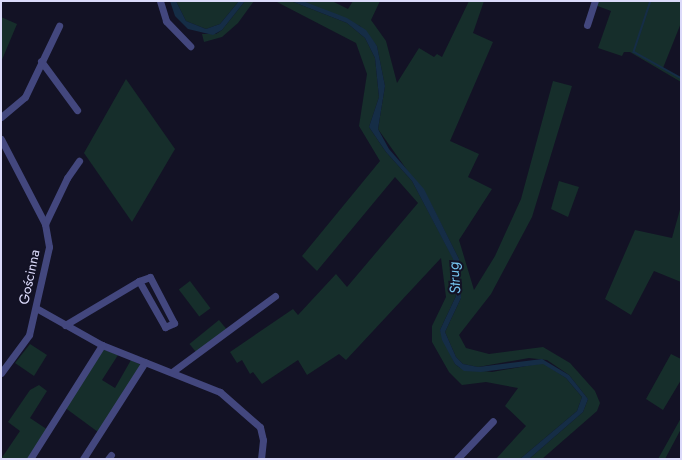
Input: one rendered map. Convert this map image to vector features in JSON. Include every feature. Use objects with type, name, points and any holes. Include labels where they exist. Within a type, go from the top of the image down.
[{"type":"street","points":[[160,1],[166,21],[190,46]]},
{"type":"street","points":[[587,25],[595,1]]},
{"type":"street","points":[[1,116],[25,97],[59,26]]},
{"type":"street","points":[[41,61],[77,110]]},
{"type":"street","name":"Gościnna","points":[[1,139],[45,224],[48,256],[36,308],[26,341],[1,373]]},
{"type":"street","points":[[45,224],[67,178],[79,161]]},
{"type":"street","points":[[65,325],[139,281],[150,277],[174,323],[165,327],[139,281]]},
{"type":"street","points":[[172,372],[276,296]]},
{"type":"street","points":[[36,308],[102,345],[209,386],[250,415],[263,434],[262,459]]},
{"type":"street","points":[[30,459],[102,345]]},
{"type":"street","points":[[83,459],[144,362]]},
{"type":"street","points":[[457,459],[493,421]]},
{"type":"green space","points":[[176,1],[239,1],[220,24],[206,29],[186,21]]},
{"type":"green space","points":[[245,1],[254,1],[238,23],[222,37],[204,42],[202,34],[216,34],[222,30]]},
{"type":"green space","points":[[275,1],[291,1],[347,23],[365,38],[375,58],[379,97],[369,127],[386,152],[412,181],[453,258],[456,296],[440,330],[455,364],[460,368],[492,372],[543,363],[566,378],[582,397],[577,411],[520,459],[496,459],[526,426],[505,406],[518,388],[486,382],[462,385],[449,372],[432,342],[432,326],[446,297],[441,258],[346,360],[339,354],[307,375],[298,360],[262,384],[253,372],[250,374],[242,360],[237,363],[230,352],[293,309],[298,315],[336,274],[347,287],[418,203],[395,177],[317,271],[302,256],[380,161],[359,126],[367,74],[356,43]]},
{"type":"green space","points":[[303,1],[332,1],[348,9],[353,1],[380,1],[371,20],[386,41],[397,83],[419,48],[434,57],[437,54],[442,57],[469,1],[484,1],[473,33],[493,42],[450,141],[479,154],[468,177],[492,189],[459,240],[474,290],[495,256],[521,199],[553,81],[572,86],[532,217],[491,294],[459,335],[466,348],[489,354],[543,347],[570,363],[595,391],[600,403],[597,411],[542,459],[529,459],[583,412],[588,399],[569,375],[547,360],[529,358],[478,367],[463,364],[456,357],[445,332],[461,298],[459,259],[431,204],[378,129],[385,86],[377,46],[360,26]]},
{"type":"green space","points":[[597,1],[681,1],[681,23],[663,68],[681,78],[681,82],[630,52],[624,52],[622,56],[598,48],[611,11],[595,5]]},
{"type":"green space","points":[[1,17],[17,24],[1,62]]},
{"type":"green space","points":[[126,79],[175,149],[132,222],[84,153]]},
{"type":"green space","points":[[559,181],[579,187],[568,217],[551,209]]},
{"type":"green space","points":[[681,206],[681,282],[654,271],[631,315],[605,299],[635,230],[672,238]]},
{"type":"green space","points":[[190,281],[210,308],[199,317],[179,289]]},
{"type":"green space","points":[[219,320],[227,330],[198,354],[189,344]]},
{"type":"green space","points":[[30,344],[47,355],[34,376],[15,363]]},
{"type":"green space","points":[[102,349],[118,355],[102,380],[115,388],[131,360],[141,365],[98,432],[64,407]]},
{"type":"green space","points":[[671,354],[681,359],[681,380],[663,410],[646,399]]},
{"type":"green space","points":[[39,385],[47,391],[30,418],[48,430],[28,459],[1,459],[20,431],[8,422],[30,390]]},
{"type":"green space","points":[[681,418],[681,429],[665,459],[658,459]]},
{"type":"water","points":[[170,1],[176,1],[186,21],[206,29],[220,24],[239,1],[245,1],[222,30],[213,35],[188,29],[175,16]]},
{"type":"water","name":"Strug","points":[[291,1],[303,1],[347,18],[366,30],[377,46],[385,86],[378,129],[389,149],[424,189],[459,259],[461,298],[445,332],[456,357],[463,364],[478,367],[542,359],[569,375],[588,399],[583,412],[529,459],[520,459],[577,411],[582,397],[566,378],[543,364],[481,372],[464,371],[455,364],[442,340],[440,330],[456,296],[453,259],[412,181],[386,152],[369,127],[379,97],[375,58],[365,38],[347,23]]},
{"type":"waterway","points":[[651,1],[634,52],[681,78]]}]
